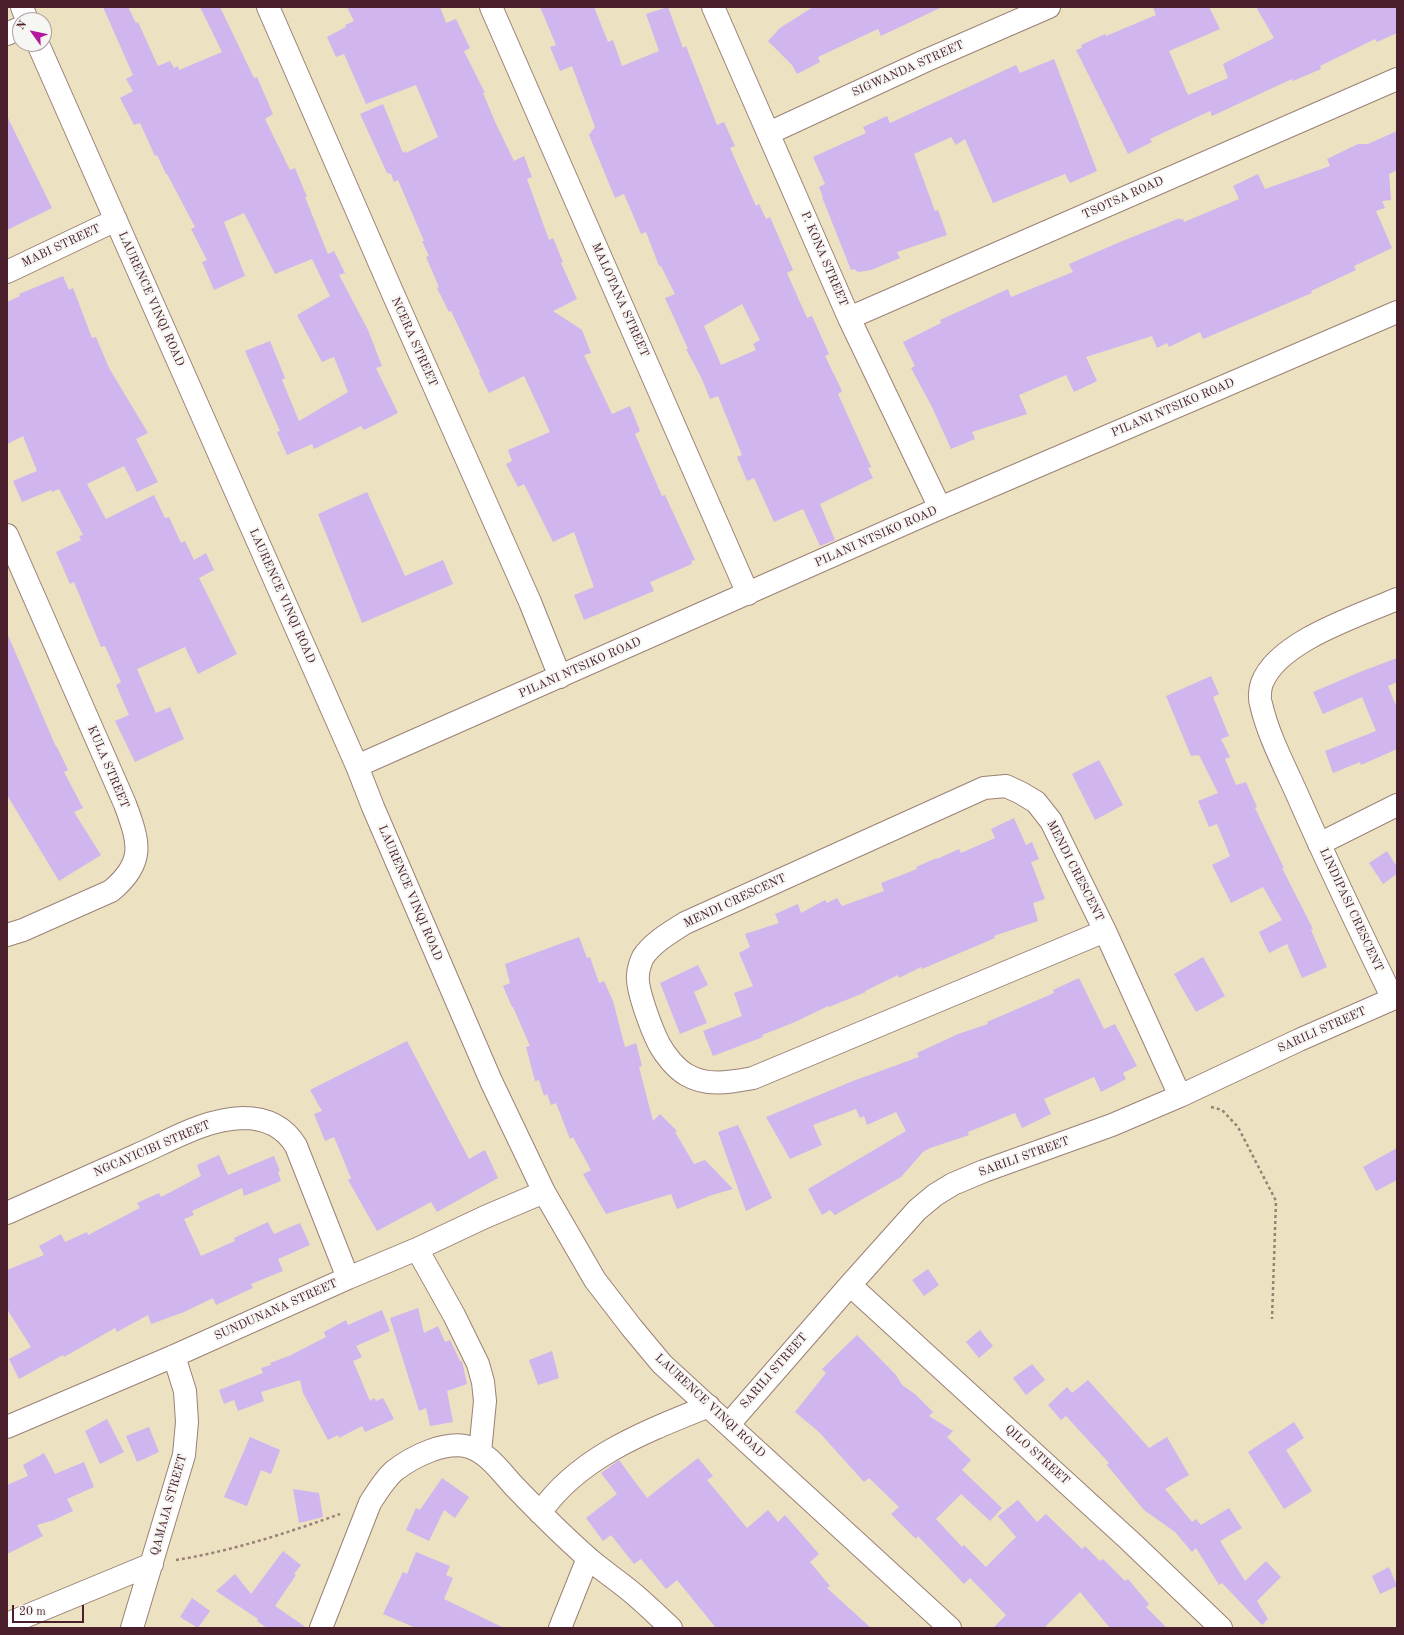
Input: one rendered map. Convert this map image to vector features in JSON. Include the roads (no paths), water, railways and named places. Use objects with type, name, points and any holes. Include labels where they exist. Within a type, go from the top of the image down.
[{"type":"street","name":"NCERA STREET","points":[[268,7],[406,324],[530,602],[560,677]]},
{"type":"street","name":"MALOTANA STREET","points":[[491,7],[748,594]]},
{"type":"street","name":"P. KONA STREET","points":[[713,7],[849,318],[940,508]]},
{"type":"street","name":"SIGWANDA STREET","points":[[769,133],[927,60],[1049,7]]},
{"type":"street","name":"LAURENCE VINQI ROAD","points":[[42,52],[357,766],[456,1002],[491,1081],[544,1192],[595,1280],[622,1316],[662,1364],[950,1628]]},
{"type":"street","name":"TSOTSA ROAD","points":[[849,318],[1397,79]]},
{"type":"street","name":"MABI STREET","points":[[7,272],[116,220]]},
{"type":"street","name":"PILANI NTSIKO ROAD","points":[[357,766],[940,508],[1397,312]]},
{"type":"street","name":"KULA STREET","points":[[7,535],[125,804],[137,841],[136,858],[131,871],[124,881],[111,891],[23,930],[7,935]]},
{"type":"street","name":"LINDIPASI CRESCENT","points":[[1395,998],[1319,844],[1268,727],[1260,702],[1262,684],[1271,668],[1286,652],[1309,637],[1397,599]]},
{"type":"street","name":"MENDI CRESCENT","points":[[1105,931],[753,1078],[725,1084],[708,1082],[688,1076],[672,1063],[659,1044],[640,993],[638,975],[643,958],[656,944],[685,922],[984,788],[1006,786],[1036,802],[1051,821],[1105,931],[1180,1096]]},
{"type":"street","name":"LINDIPASI CRESCENT","points":[[1319,844],[1397,805]]},
{"type":"street","name":"SARILI STREET","points":[[729,1424],[917,1210],[935,1195],[953,1184],[984,1171],[1112,1125],[1180,1096],[1299,1040],[1395,998]]},
{"type":"street","name":"NGCAYICIBI STREET","points":[[7,1213],[204,1125],[243,1118],[262,1120],[278,1126],[290,1136],[296,1146],[348,1278]]},
{"type":"street","name":"SUNDUNANA STREET","points":[[7,1427],[174,1356],[544,1192]]},
{"type":"street","points":[[417,1249],[454,1315],[478,1364],[483,1382],[485,1401],[480,1452]]},
{"type":"street","name":"QILO STREET","points":[[850,1285],[1130,1540],[1221,1628]]},
{"type":"street","name":"QAMAJA STREET","points":[[132,1628],[184,1455],[187,1422],[185,1392],[174,1356]]},
{"type":"street","points":[[540,1513],[550,1498],[562,1485],[609,1451],[639,1435],[709,1406]]},
{"type":"street","points":[[321,1628],[370,1503],[382,1485],[393,1472],[411,1460],[438,1448],[454,1445],[469,1447],[480,1452],[495,1465],[540,1513],[588,1558],[635,1595],[671,1628]]},
{"type":"street","points":[[560,1628],[588,1558]]},
{"type":"street","points":[[7,1624],[152,1564]]}]
